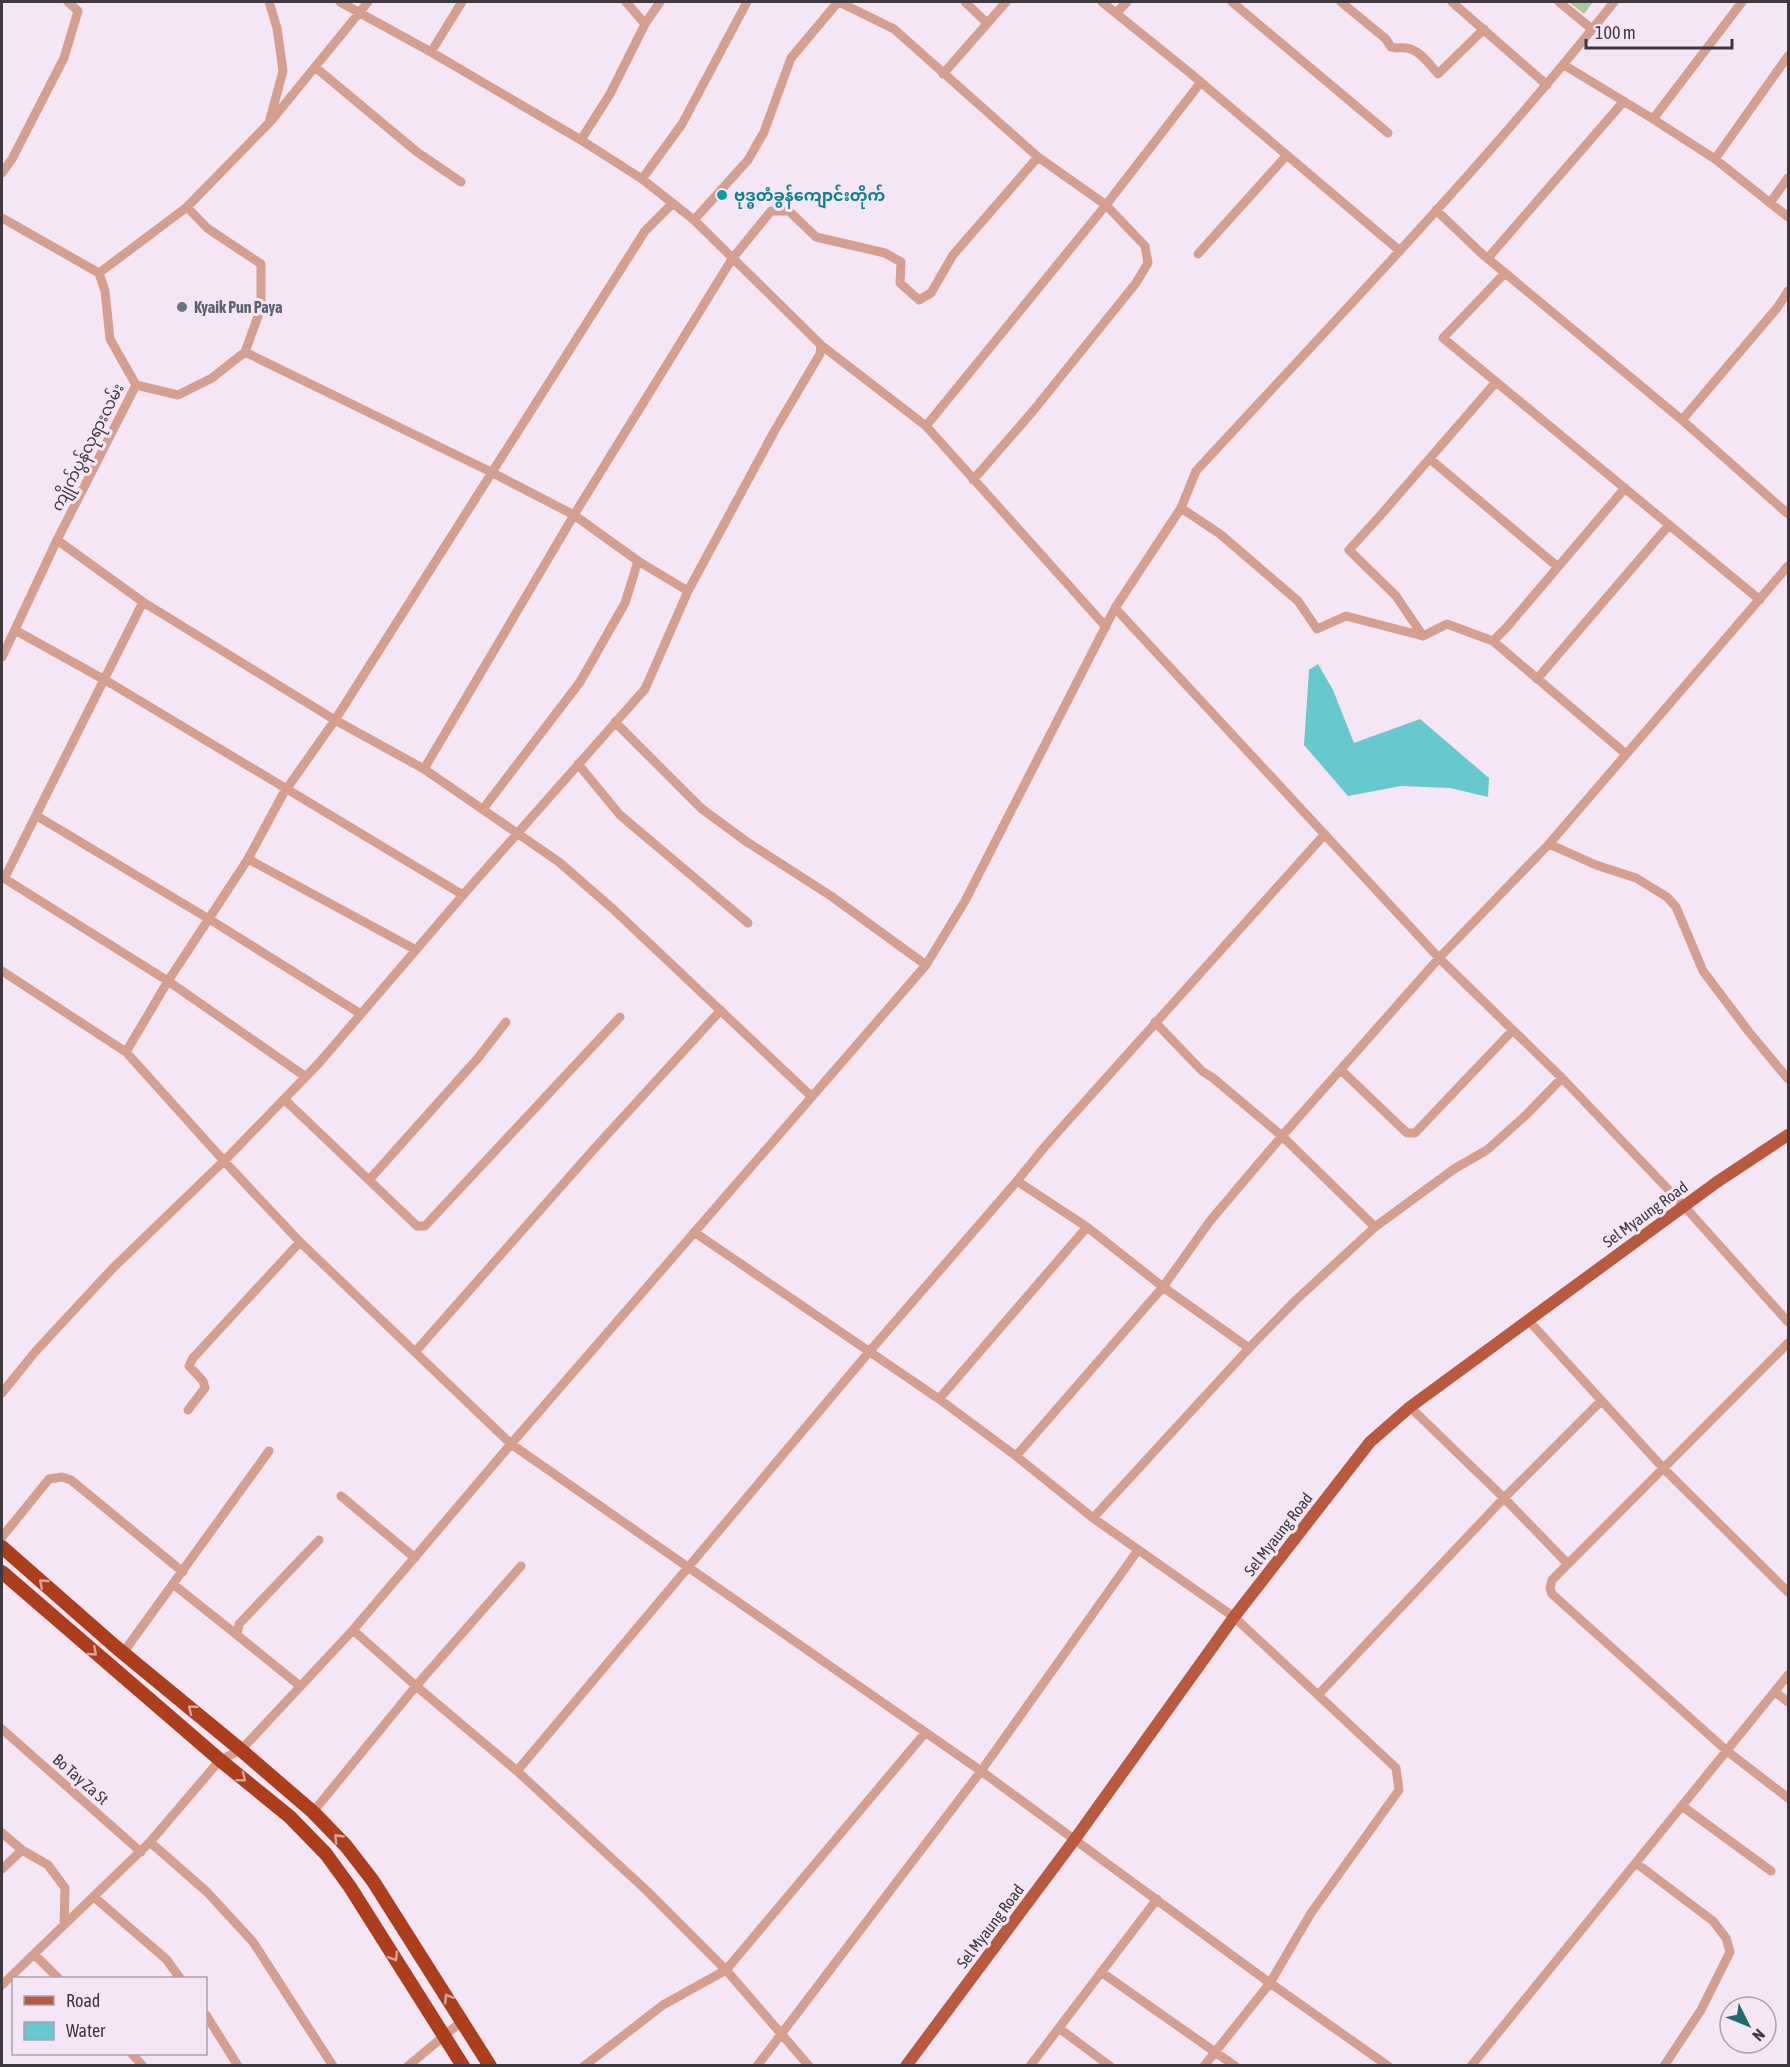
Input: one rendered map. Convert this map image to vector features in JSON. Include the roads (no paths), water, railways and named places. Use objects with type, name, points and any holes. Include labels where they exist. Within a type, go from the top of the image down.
[{"type":"highway","points":[[2,1547],[123,1653],[313,1812],[346,1846],[373,1881],[490,2066]]},
{"type":"highway","points":[[2,1572],[220,1760],[290,1817],[326,1854],[463,2066]]},
{"type":"highway","points":[[375,1927],[397,1918]]},
{"type":"main road","name":"Sel Myaung Road","points":[[906,2066],[1075,1839],[1234,1617],[1370,1442],[1410,1407],[1528,1320],[1717,1182],[1788,1135]]},
{"type":"street","points":[[2,173],[12,159],[64,58],[78,11],[68,2]]},
{"type":"street","points":[[269,2],[277,28],[283,71],[269,123]]},
{"type":"street","points":[[340,2],[581,140],[642,179],[694,220],[821,345],[926,426],[1106,627]]},
{"type":"street","points":[[2,218],[99,273],[187,207],[269,123],[368,2]]},
{"type":"street","points":[[430,52],[462,2]]},
{"type":"street","points":[[626,2],[645,24]]},
{"type":"street","points":[[581,140],[610,94],[645,24],[660,2]]},
{"type":"street","points":[[642,179],[682,124],[747,2]]},
{"type":"street","points":[[694,220],[748,160],[764,132],[791,58],[839,2],[894,29],[1038,157],[1106,205],[1144,246],[1148,263],[1136,283],[1033,411],[973,480]]},
{"type":"street","points":[[965,2],[987,23]]},
{"type":"street","points":[[943,74],[1006,2]]},
{"type":"street","points":[[1102,2],[1201,82],[1400,251]]},
{"type":"street","points":[[1116,13],[1127,2]]},
{"type":"street","points":[[1232,2],[1389,133]]},
{"type":"street","points":[[1341,2],[1386,39],[1391,47],[1416,52],[1438,74],[1484,29]]},
{"type":"street","points":[[1452,2],[1547,85]]},
{"type":"street","points":[[1560,2],[1592,29]]},
{"type":"street","points":[[2,1985],[141,1852],[220,1760],[241,1750],[353,1630],[926,965],[965,901],[1115,608],[1181,508],[1196,471],[1400,251],[1547,85],[1614,2]]},
{"type":"street","points":[[1653,118],[1742,2]]},
{"type":"street","points":[[1715,159],[1788,56]]},
{"type":"street","points":[[1564,65],[1653,118],[1715,159],[1788,217]]},
{"type":"street","points":[[315,67],[417,152],[461,182]]},
{"type":"street","points":[[926,426],[1106,205],[1201,82]]},
{"type":"street","points":[[1488,258],[1624,101]]},
{"type":"street","points":[[1198,254],[1287,155]]},
{"type":"street","points":[[424,769],[574,515],[732,259],[771,211],[789,212],[816,237],[885,253],[901,262],[900,283],[919,300],[931,293],[953,255],[1038,157]]},
{"type":"street","points":[[1770,202],[1788,178]]},
{"type":"street","points":[[126,1052],[168,981],[248,859],[286,789],[335,720],[645,231],[672,204]]},
{"type":"street","points":[[136,385],[178,395],[212,378],[245,352],[261,308],[261,264],[207,228],[187,207]]},
{"type":"street","points":[[1436,210],[1505,273],[1682,420],[1788,513]]},
{"type":"street","name":"ကျိုက်ပွန်လုရားလမ်း","points":[[2,657],[57,540],[136,385],[111,339],[105,291],[99,273]]},
{"type":"street","points":[[1505,273],[1443,338],[1761,600]]},
{"type":"street","points":[[1682,420],[1777,308],[1788,291]]},
{"type":"street","points":[[2,1393],[35,1352],[113,1268],[224,1161],[306,1077],[645,688],[688,591],[775,430],[820,354],[821,345]]},
{"type":"street","points":[[245,352],[574,515],[638,561],[688,591]]},
{"type":"street","points":[[1423,636],[1396,596],[1348,550],[1496,382]]},
{"type":"street","points":[[1430,459],[1558,567]]},
{"type":"street","points":[[1493,641],[1625,488]]},
{"type":"street","points":[[1181,508],[1220,534],[1298,601],[1317,629],[1346,616],[1423,636],[1447,624],[1493,641],[1626,754]]},
{"type":"street","points":[[1536,679],[1669,525]]},
{"type":"street","points":[[57,540],[143,602],[335,720],[424,769],[559,862],[613,909],[811,1096]]},
{"type":"street","points":[[483,809],[580,682],[625,603],[638,561]]},
{"type":"street","points":[[1016,1456],[1163,1287],[1210,1221],[1282,1136],[1439,958],[1549,844],[1788,566]]},
{"type":"street","points":[[143,602],[3,878],[168,981],[306,1077]]},
{"type":"street","points":[[1115,608],[1439,958],[1562,1078],[1684,1206],[1788,1322]]},
{"type":"street","points":[[15,630],[105,680],[463,896]]},
{"type":"street","points":[[615,722],[702,809],[747,842],[831,896],[926,965]]},
{"type":"street","points":[[578,764],[620,815],[748,923]]},
{"type":"street","points":[[36,816],[209,919],[361,1014]]},
{"type":"street","points":[[517,1771],[868,1352],[1047,1144],[1325,834]]},
{"type":"street","points":[[1549,844],[1596,865],[1636,878],[1666,897],[1676,907],[1703,971],[1788,1079]]},
{"type":"street","points":[[248,859],[416,950]]},
{"type":"street","points":[[2,971],[126,1052],[300,1242],[511,1444],[981,1771],[1270,1983],[1388,2066]]},
{"type":"street","points":[[416,1352],[594,1149],[721,1010]]},
{"type":"street","points":[[284,1099],[417,1226],[425,1226],[620,1017]]},
{"type":"street","points":[[369,1180],[478,1058],[506,1022]]},
{"type":"street","points":[[1155,1022],[1202,1071],[1282,1136],[1375,1227]]},
{"type":"street","points":[[1341,1070],[1407,1133],[1415,1133],[1513,1030]]},
{"type":"street","points":[[1093,1518],[1296,1300],[1375,1227],[1454,1169],[1487,1150],[1562,1078]]},
{"type":"street","points":[[1017,1181],[1087,1227],[1163,1287],[1249,1348]]},
{"type":"street","points":[[939,1399],[1087,1227]]},
{"type":"street","points":[[694,1232],[939,1399],[1016,1456],[1093,1518],[1234,1617],[1396,1768],[1399,1790],[1311,1913],[1270,1983],[1204,2066]]},
{"type":"street","points":[[188,1410],[205,1388],[203,1381],[189,1366],[193,1358],[300,1242]]},
{"type":"street","points":[[1528,1320],[1664,1469],[1788,1592]]},
{"type":"street","points":[[1788,1343],[1552,1580],[1550,1588],[1552,1594],[1727,1751],[1788,1798]]},
{"type":"street","points":[[1318,1695],[1504,1498],[1602,1401]]},
{"type":"street","points":[[1410,1407],[1568,1564]]},
{"type":"street","points":[[123,1653],[269,1451]]},
{"type":"street","points":[[2,1537],[49,1479],[62,1478],[71,1480],[183,1572]]},
{"type":"street","points":[[341,1496],[415,1558]]},
{"type":"street","points":[[237,1635],[239,1624],[319,1540]]},
{"type":"street","points":[[757,2066],[981,1771],[1138,1550]]},
{"type":"street","points":[[313,1812],[416,1686],[521,1566]]},
{"type":"street","points":[[173,1584],[300,1686]]},
{"type":"street","points":[[353,1630],[517,1771],[646,1890],[726,1970],[809,2066]]},
{"type":"street","points":[[1471,2066],[1788,1675]]},
{"type":"street","points":[[1775,1692],[1788,1702]]},
{"type":"street","name":"Bo Tay Za St","points":[[2,1730],[141,1852]]},
{"type":"street","points":[[584,2066],[663,2005],[726,1970],[926,1732]]},
{"type":"street","points":[[1682,1806],[1771,1871]]},
{"type":"street","points":[[2,1833],[22,1850],[48,1865],[65,1888],[64,1925]]},
{"type":"street","points":[[150,1842],[207,1892],[253,1942],[333,2066]]},
{"type":"street","points":[[2,1869],[22,1850]]},
{"type":"street","points":[[1636,1863],[1713,1921],[1726,1938],[1730,1952],[1701,2010],[1664,2066]]},
{"type":"street","points":[[94,1897],[166,1959],[179,1977]]},
{"type":"street","points":[[1030,2066],[1157,1899]]},
{"type":"street","points":[[34,1954],[57,1977]]},
{"type":"street","points":[[1101,1972],[1235,2066]]},
{"type":"street","points":[[207,2017],[238,2066]]},
{"type":"street","points":[[408,2066],[462,2021]]},
{"type":"street","points":[[1060,2029],[1110,2066]]},
{"type":"water","points":[[1318,664],[1333,690],[1354,743],[1420,719],[1489,778],[1488,797],[1450,788],[1401,786],[1348,796],[1304,745],[1309,670]]},
{"type":"place","name":"ဗုဒ္ဓတံခွန်ကျောင်းတိုက်","points":[[722,195]]},
{"type":"place","name":"Kyaik Pun Paya","points":[[182,307]]}]
